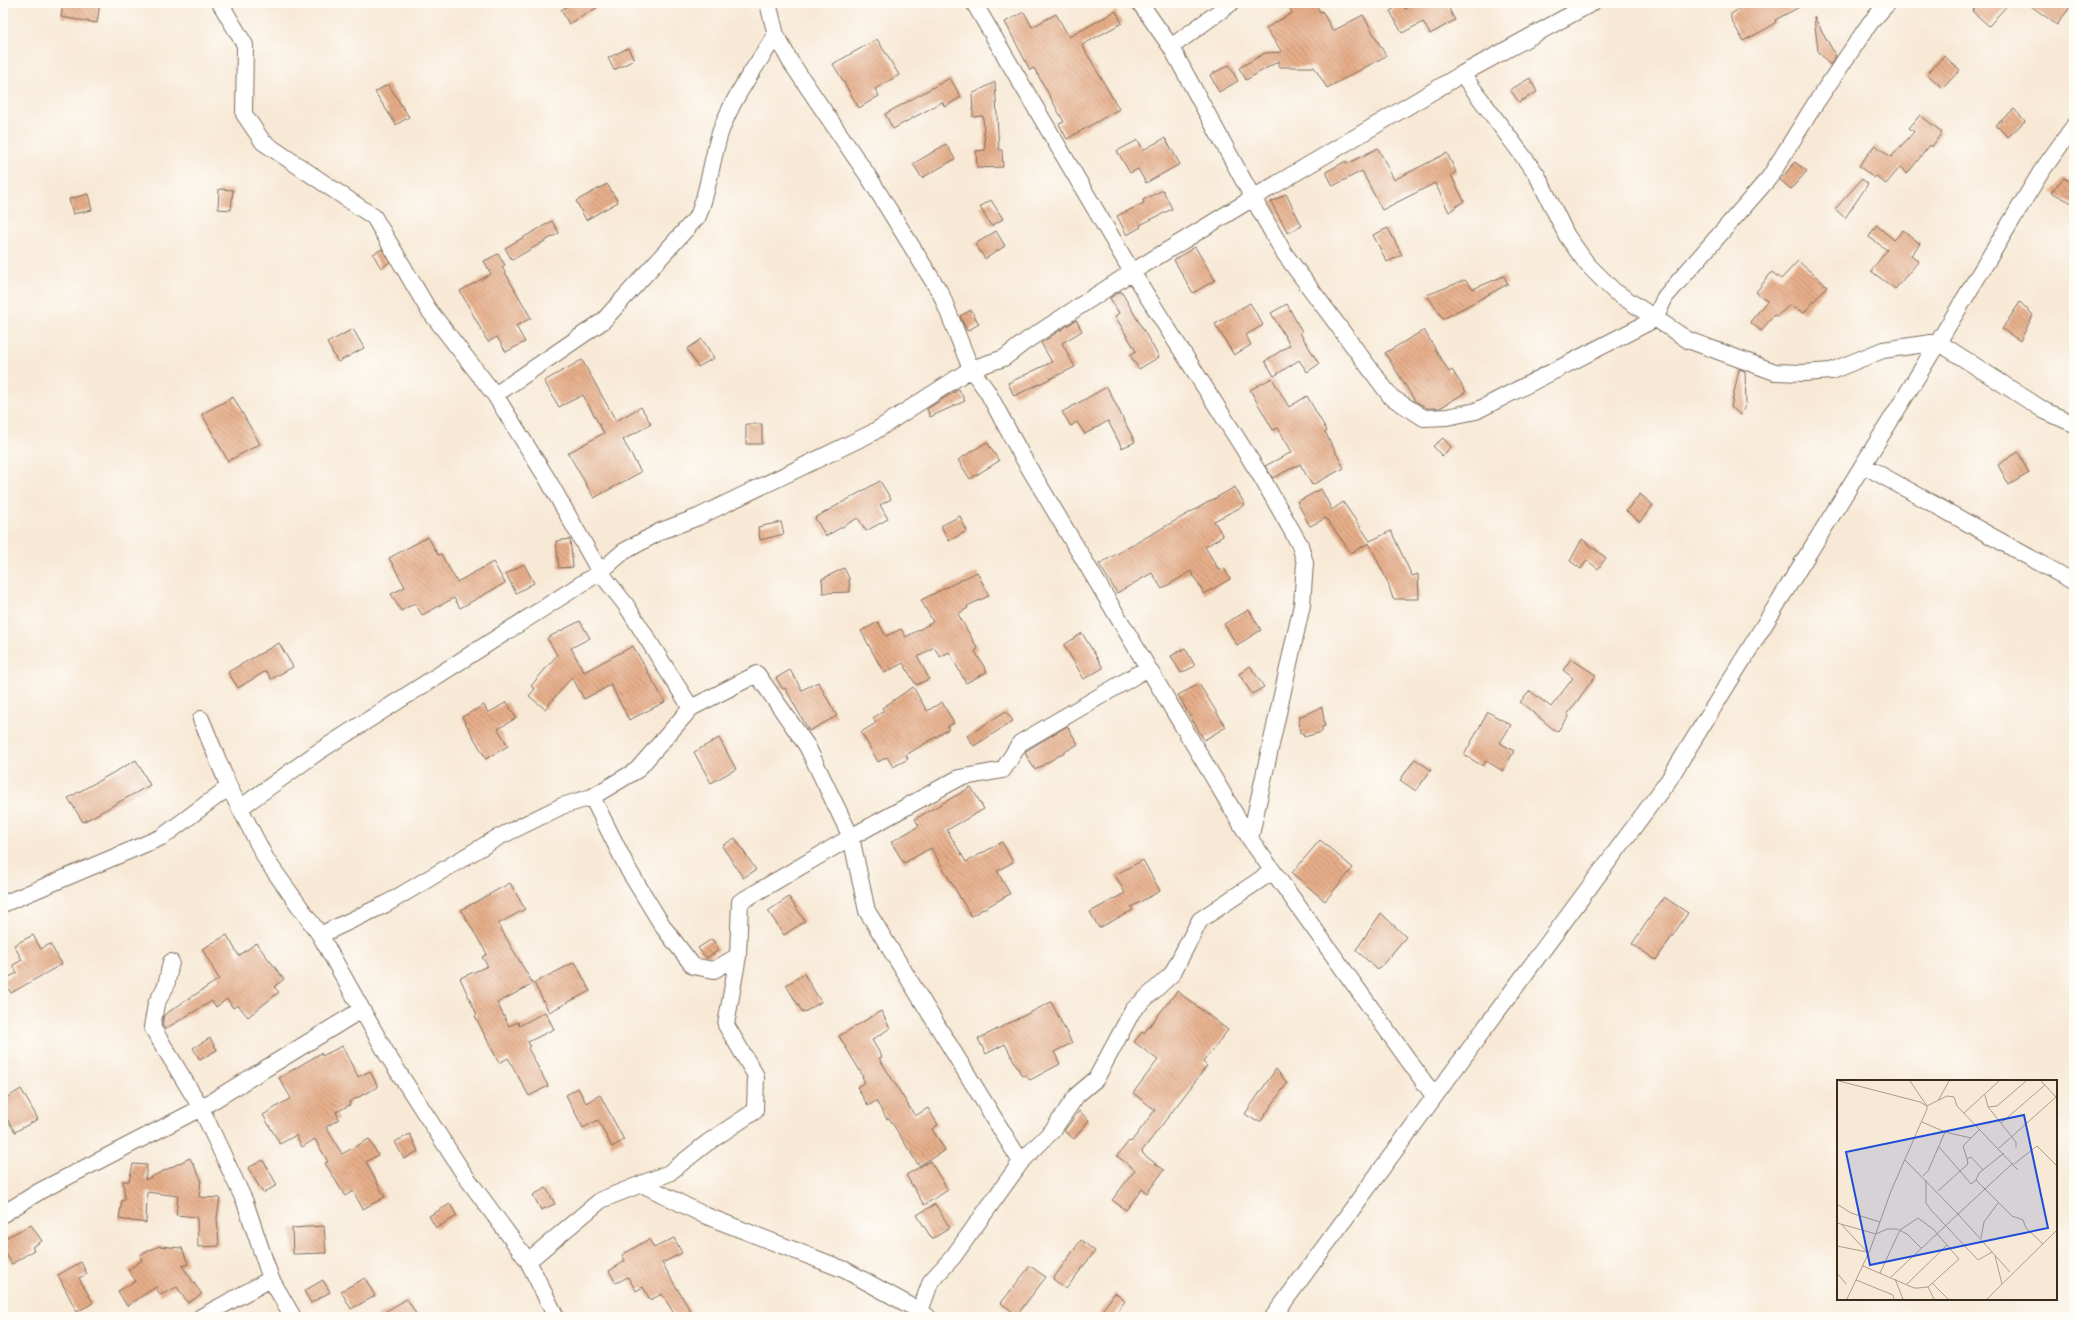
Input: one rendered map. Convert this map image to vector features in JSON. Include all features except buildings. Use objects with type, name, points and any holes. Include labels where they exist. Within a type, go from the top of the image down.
[{"type":"street","points":[[220,3],[245,44],[244,114],[263,142],[374,217],[428,309],[495,395],[548,480],[600,572],[626,605],[691,708]]},
{"type":"street","points":[[768,3],[776,35],[790,61],[870,179],[941,294],[971,369],[987,391],[1022,456],[1250,840],[1434,1096]]},
{"type":"street","points":[[974,3],[1132,272],[1262,478],[1300,545],[1305,563],[1302,605],[1250,840]]},
{"type":"street","points":[[1140,3],[1171,47],[1252,198],[1284,253],[1391,397],[1424,418],[1447,418],[1476,411],[1655,319],[1665,297],[1769,178],[1815,104],[1870,23],[1888,3]]},
{"type":"street","points":[[1171,47],[1231,3]]},
{"type":"street","points":[[240,808],[318,752],[600,572],[623,552],[660,532],[698,517],[872,433],[971,369],[1004,358],[1026,341],[1132,272],[1252,198],[1462,74],[1592,3]]},
{"type":"street","points":[[495,395],[603,321],[698,216],[704,202],[720,133],[730,108],[776,35]]},
{"type":"street","points":[[1462,74],[1537,175],[1567,236],[1587,264],[1614,291],[1688,340],[1775,372],[1804,373],[1831,371],[1883,350],[1938,342],[2045,411],[2074,424]]},
{"type":"street","points":[[1273,1317],[1434,1096],[1668,781],[1864,464],[2041,172],[2068,147],[2074,126]]},
{"type":"street","points":[[1864,464],[2074,582]]},
{"type":"street","points":[[528,1261],[601,1200],[669,1173],[707,1143],[755,1110],[756,1076],[726,1025],[738,956],[740,902],[851,837],[959,778],[1003,770],[1020,742],[1148,668]]},
{"type":"street","points":[[320,935],[386,904],[497,838],[562,806],[592,797],[637,770],[691,708],[757,674],[807,746],[851,837],[867,911],[1021,1162]]},
{"type":"street","points":[[201,719],[229,787],[267,861],[320,935],[388,1056],[464,1174],[528,1261],[556,1317]]},
{"type":"street","points":[[3,904],[162,837],[229,787]]},
{"type":"street","points":[[592,797],[629,872],[664,928],[693,966],[714,970],[738,956]]},
{"type":"street","points":[[642,1184],[704,1215],[845,1270],[924,1314],[931,1282],[953,1257],[1021,1162],[1053,1130],[1077,1095],[1096,1078],[1133,1010],[1172,974],[1200,920],[1273,871]]},
{"type":"street","points":[[171,962],[166,986],[156,1004],[152,1027],[201,1108],[245,1202],[271,1279],[293,1317]]},
{"type":"street","points":[[3,1214],[40,1191],[201,1108],[361,1010]]},
{"type":"street","points":[[201,1317],[271,1279]]}]
